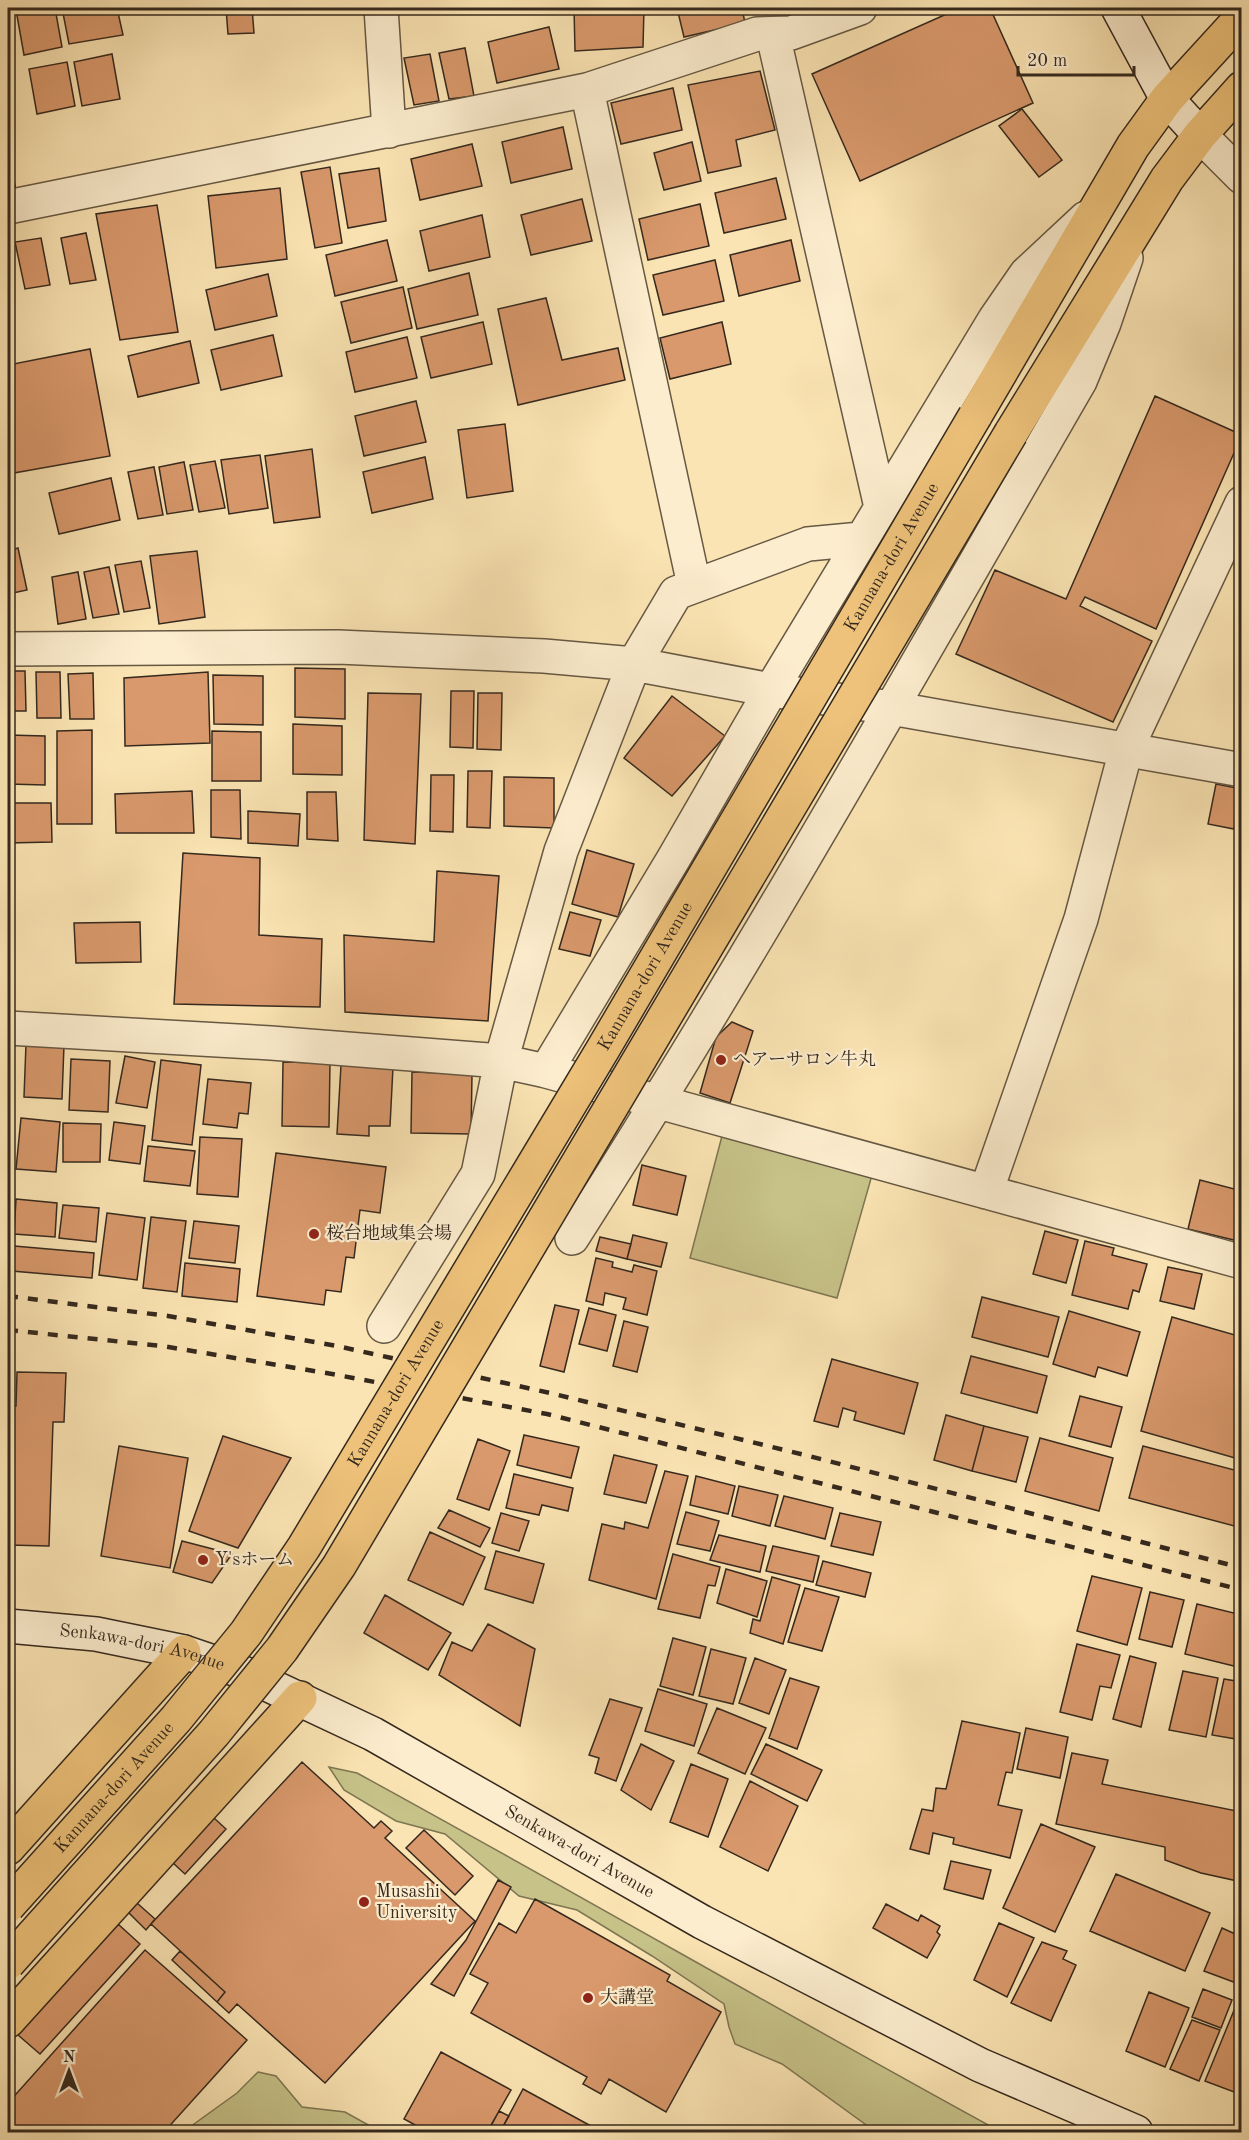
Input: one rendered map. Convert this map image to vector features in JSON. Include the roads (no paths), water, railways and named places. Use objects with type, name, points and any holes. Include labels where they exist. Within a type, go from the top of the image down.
[{"type":"main road","name":"Kannana-dori Avenue","points":[[8,1906],[183,1710],[246,1633],[304,1547],[597,1060],[1133,146],[1167,99],[1242,17]]},
{"type":"main road","name":"Kannana-dori Avenue","points":[[8,1964],[222,1724],[282,1649],[339,1566],[1011,433],[1136,228],[1167,179],[1200,135],[1242,88]]},
{"type":"main road","points":[[8,1848],[184,1652]]},
{"type":"main road","points":[[8,2021],[300,1698]]},
{"type":"street","points":[[381,8],[389,131]]},
{"type":"street","points":[[8,207],[587,90],[757,34],[791,33],[860,8]]},
{"type":"street","points":[[1118,8],[1167,99],[1242,177]]},
{"type":"street","points":[[773,35],[881,507]]},
{"type":"street","points":[[587,90],[694,585]]},
{"type":"street","points":[[546,1071],[861,539],[995,319],[1026,274],[1095,209]]},
{"type":"street","points":[[572,1238],[659,1101],[891,708],[1080,381],[1104,323],[1136,228]]},
{"type":"street","points":[[986,1192],[1082,919],[1126,750],[1242,503]]},
{"type":"street","points":[[384,1326],[478,1174],[501,1061],[561,851],[634,664],[676,593],[808,544],[861,539]]},
{"type":"street","points":[[8,649],[338,648],[544,656],[634,664],[771,690],[891,708],[1242,770]]},
{"type":"street","points":[[8,1028],[271,1043],[501,1061],[659,1101],[1242,1262]]},
{"type":"street","name":"Senkawa-dori Avenue","points":[[8,1626],[96,1634],[184,1652],[237,1670],[300,1698],[373,1734],[702,1922],[980,2065],[1136,2133]]},
{"type":"railway","points":[[8,1296],[168,1316],[337,1346],[550,1393],[809,1456],[1242,1568]]},
{"type":"railway","points":[[8,1330],[162,1346],[332,1374],[547,1414],[1242,1590]]},
{"type":"place","name":"ヘアーサロン牛丸","points":[[721,1060]]},
{"type":"place","name":"桜台地域集会場","points":[[314,1234]]},
{"type":"place","name":"Y'sホーム","points":[[203,1560]]},
{"type":"place","name":"Musashi University","points":[[364,1902]]},
{"type":"place","name":"大講堂","points":[[588,1998]]}]
